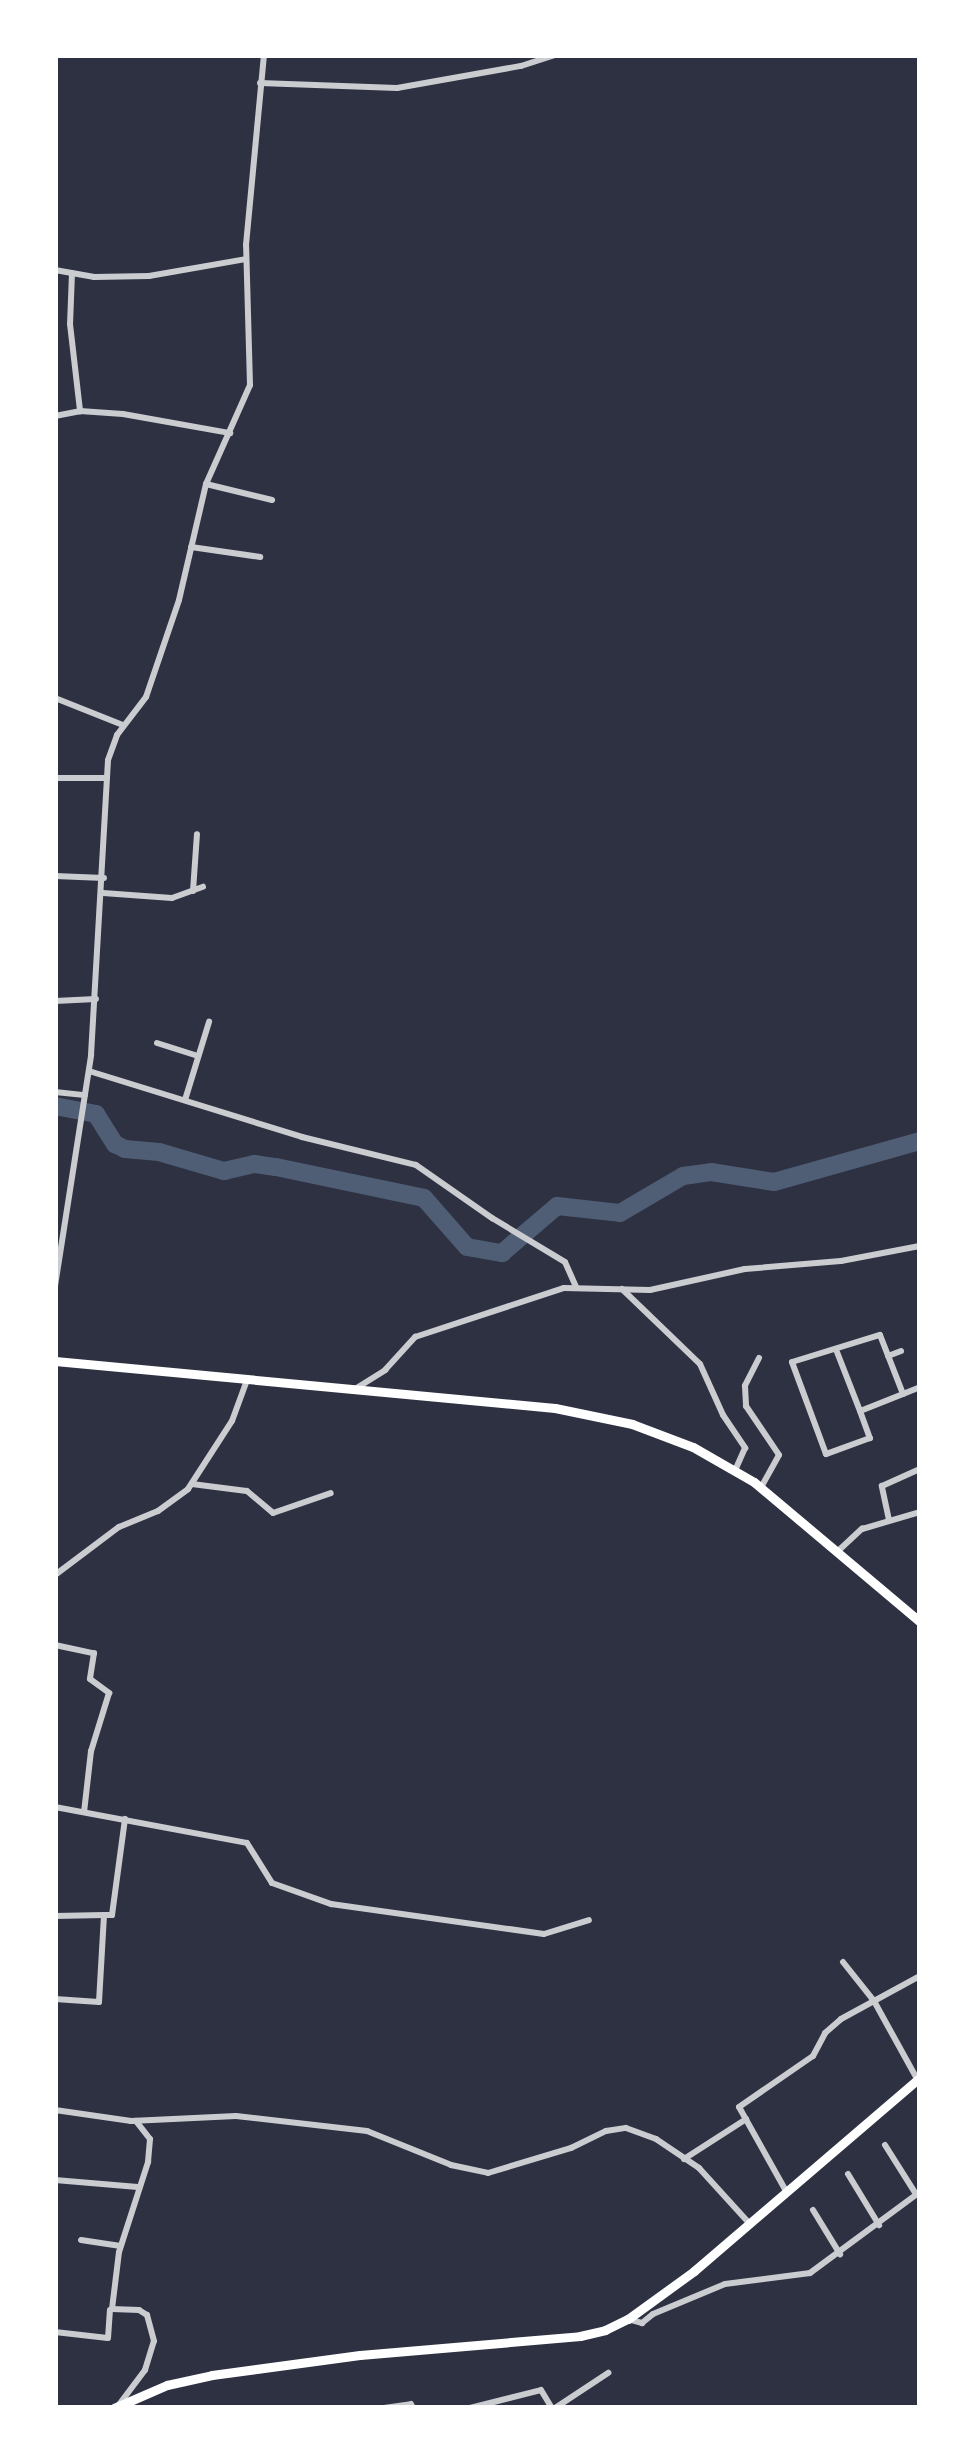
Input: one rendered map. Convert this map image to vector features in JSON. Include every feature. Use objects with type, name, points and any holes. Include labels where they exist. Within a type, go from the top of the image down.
[{"type":"main road","points":[[55,1361],[590,1414],[663,1434],[761,1487],[920,1622]]},
{"type":"main road","points":[[116,2407],[166,2385],[200,2377],[360,2356],[580,2336],[628,2319],[749,2223],[919,2078]]},
{"type":"street","points":[[55,1286],[89,1071],[112,746],[146,697],[180,600],[206,484],[250,385],[247,259],[264,55]]},
{"type":"street","points":[[260,83],[397,88],[521,66],[554,55]]},
{"type":"street","points":[[55,270],[149,276],[247,259]]},
{"type":"street","points":[[72,273],[70,324],[80,411]]},
{"type":"street","points":[[55,416],[80,411],[150,418],[230,433]]},
{"type":"street","points":[[206,484],[272,500]]},
{"type":"street","points":[[191,547],[260,557]]},
{"type":"street","points":[[55,698],[124,725]]},
{"type":"street","points":[[55,778],[107,778]]},
{"type":"street","points":[[193,891],[197,834]]},
{"type":"street","points":[[55,876],[104,878]]},
{"type":"street","points":[[104,894],[172,898],[203,887]]},
{"type":"street","points":[[55,1002],[96,998]]},
{"type":"street","points":[[185,1100],[209,1022]]},
{"type":"street","points":[[157,1044],[198,1056]]},
{"type":"street","points":[[89,1071],[302,1137],[416,1165],[569,1266],[576,1287]]},
{"type":"street","points":[[55,1092],[84,1098]]},
{"type":"street","points":[[355,1390],[385,1370],[415,1337],[576,1287],[656,1289],[745,1269],[841,1261],[920,1246]]},
{"type":"street","points":[[622,1289],[700,1364],[723,1415],[744,1448],[735,1470]]},
{"type":"street","points":[[837,1352],[880,1335],[903,1394]]},
{"type":"street","points":[[835,1346],[837,1352],[870,1438],[826,1454],[792,1362],[835,1346]]},
{"type":"street","points":[[888,1356],[901,1352]]},
{"type":"street","points":[[759,1358],[745,1386],[746,1406],[779,1455],[761,1487]]},
{"type":"street","points":[[55,1575],[119,1527],[158,1511],[192,1484],[232,1421],[247,1380]]},
{"type":"street","points":[[860,1411],[920,1387]]},
{"type":"street","points":[[890,1520],[882,1486],[920,1469]]},
{"type":"street","points":[[192,1484],[246,1491],[273,1514],[330,1493]]},
{"type":"street","points":[[838,1550],[862,1529],[920,1512]]},
{"type":"street","points":[[55,1645],[94,1653],[90,1679],[108,1693],[92,1751],[84,1812]]},
{"type":"street","points":[[55,1807],[247,1843],[272,1883],[331,1904],[544,1934],[589,1920]]},
{"type":"street","points":[[55,1916],[112,1915],[125,1819]]},
{"type":"street","points":[[55,1999],[100,2002],[104,1914]]},
{"type":"street","points":[[843,1962],[874,2001],[919,2078]]},
{"type":"street","points":[[786,2191],[739,2107],[813,2056],[825,2033],[842,2019],[920,1976]]},
{"type":"street","points":[[55,2110],[136,2120],[236,2116],[367,2131],[451,2165],[488,2173],[560,2152],[613,2128],[637,2130],[718,2186],[749,2223]]},
{"type":"street","points":[[55,2332],[108,2338],[121,2246],[150,2140],[136,2120]]},
{"type":"street","points":[[684,2159],[746,2120]]},
{"type":"street","points":[[628,2319],[642,2323],[652,2314],[726,2284],[810,2272],[840,2254],[918,2194],[885,2144]]},
{"type":"street","points":[[848,2174],[879,2225]]},
{"type":"street","points":[[55,2180],[138,2187]]},
{"type":"street","points":[[814,2210],[840,2254]]},
{"type":"street","points":[[81,2240],[121,2246]]},
{"type":"street","points":[[112,2309],[138,2310],[147,2315],[154,2340],[145,2370],[116,2407]]},
{"type":"street","points":[[470,2408],[541,2390],[554,2408],[608,2374]]},
{"type":"street","points":[[384,2408],[411,2404],[413,2408]]},
{"type":"waterway","points":[[55,1106],[96,1114],[115,1144],[125,1149],[159,1152],[224,1171],[254,1164],[276,1167],[424,1198],[467,1247],[502,1253],[557,1206],[620,1213],[683,1176],[711,1172],[774,1182],[920,1141]]}]
